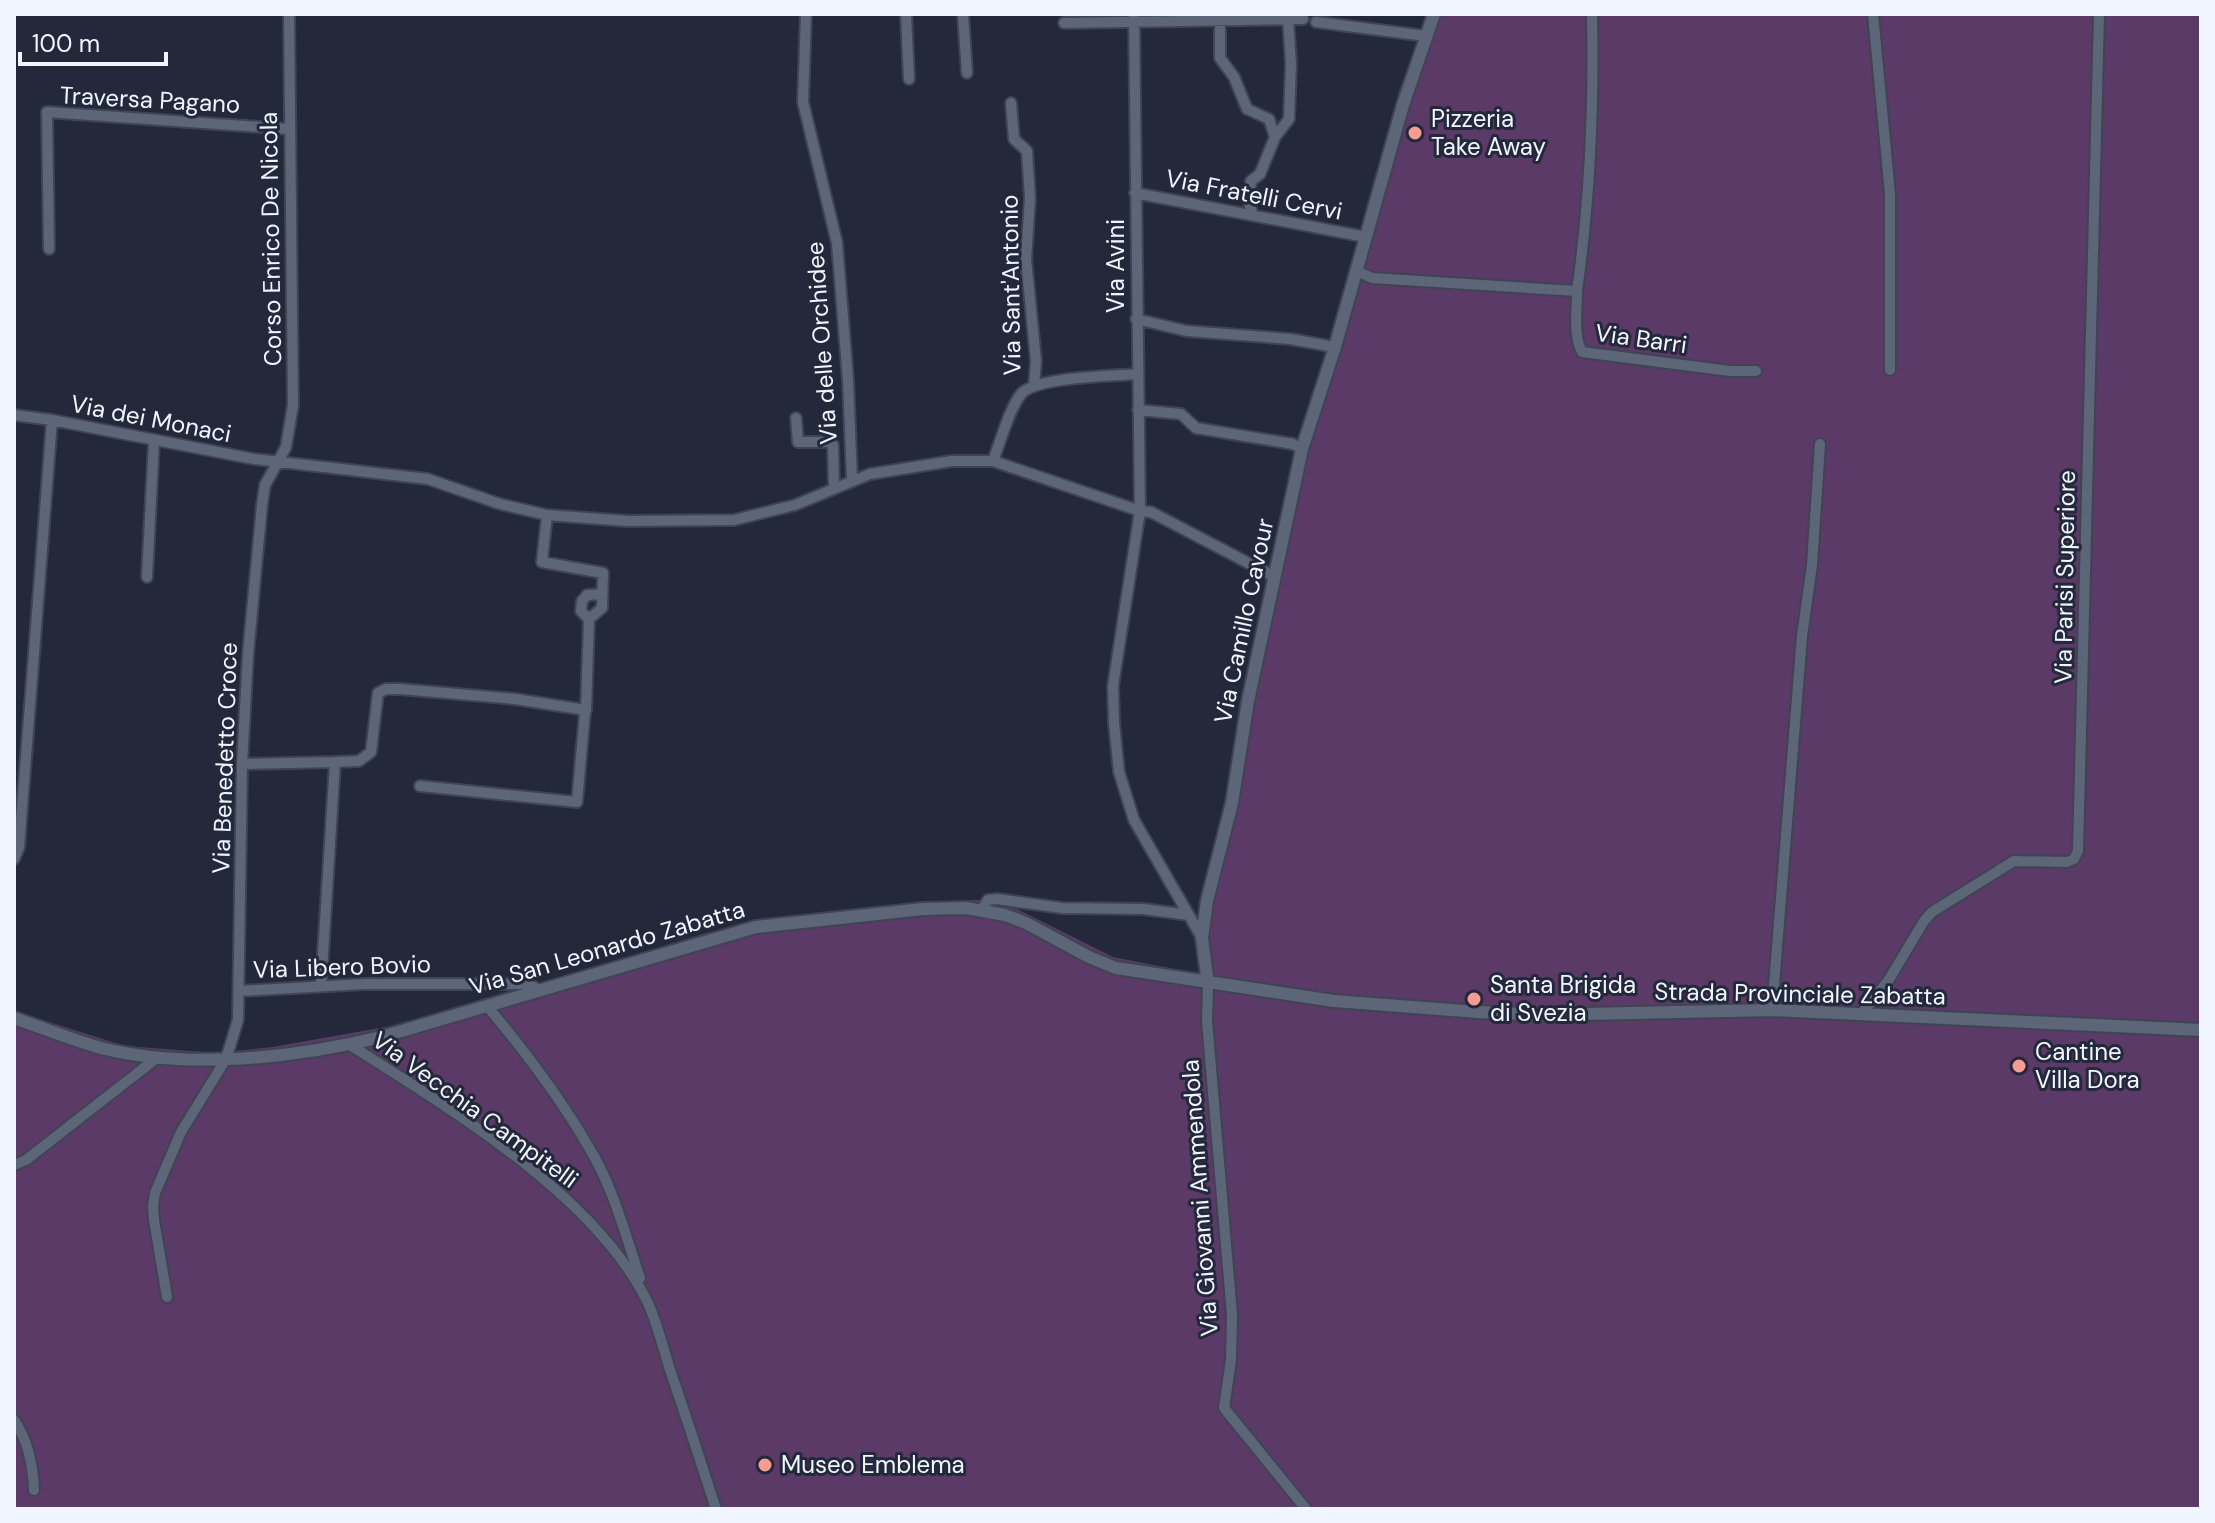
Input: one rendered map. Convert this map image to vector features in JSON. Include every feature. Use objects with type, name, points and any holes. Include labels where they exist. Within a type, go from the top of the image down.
[{"type":"street","name":"Corso Enrico De Nicola","points":[[279,461],[286,447],[293,405],[289,14]]},
{"type":"street","name":"Via delle Orchidee","points":[[806,14],[803,102],[837,243],[852,480]]},
{"type":"street","points":[[906,14],[909,79]]},
{"type":"street","points":[[963,14],[967,73]]},
{"type":"street","name":"Via Camillo Cavour","points":[[1208,984],[1202,938],[1207,901],[1232,803],[1248,701],[1302,449],[1335,347],[1391,146],[1434,14]]},
{"type":"street","points":[[1357,271],[1372,278],[1577,291],[1588,213],[1592,14]]},
{"type":"street","points":[[1873,14],[1890,194],[1890,370]]},
{"type":"street","name":"Via Parisi Superiore","points":[[1862,1013],[1888,981],[1932,912],[2014,861],[2067,862],[2078,854],[2099,14]]},
{"type":"street","points":[[1064,23],[1134,17],[1303,19]]},
{"type":"street","name":"Via Avini","points":[[1134,17],[1140,511],[1113,686],[1115,735],[1119,772],[1134,820],[1202,938]]},
{"type":"street","points":[[1253,215],[1249,202],[1251,181],[1263,168],[1275,137],[1289,119],[1291,64],[1288,18]]},
{"type":"street","points":[[1220,19],[1220,58],[1234,77],[1247,109],[1269,119],[1275,137]]},
{"type":"street","points":[[1316,22],[1426,36]]},
{"type":"street","name":"Via Sant'Antonio","points":[[993,461],[1018,400],[1034,385],[1036,361],[1026,259],[1030,198],[1027,151],[1014,139],[1011,103]]},
{"type":"street","name":"Traversa Pagano","points":[[49,249],[47,112],[288,129]]},
{"type":"street","name":"Via Fratelli Cervi","points":[[1135,193],[1366,237]]},
{"type":"street","name":"Via Barri","points":[[1577,291],[1578,335],[1582,352],[1730,371],[1756,371]]},
{"type":"street","points":[[1136,319],[1187,331],[1290,339],[1335,347]]},
{"type":"street","points":[[1034,385],[1137,374]]},
{"type":"street","points":[[1138,410],[1181,414],[1196,428],[1293,444],[1302,449]]},
{"type":"street","name":"Via dei Monaci","points":[[14,415],[279,461]]},
{"type":"street","points":[[796,418],[798,442],[831,442],[833,445],[834,488]]},
{"type":"street","points":[[14,859],[19,847],[52,420]]},
{"type":"street","points":[[147,577],[154,441]]},
{"type":"street","points":[[1772,1010],[1820,444]]},
{"type":"street","points":[[279,461],[428,479],[500,504],[547,515],[644,522],[734,520],[795,505],[852,480],[882,472],[952,461],[993,461],[1140,511],[1151,512],[1275,577]]},
{"type":"street","name":"Via Benedetto Croce","points":[[167,1297],[154,1220],[155,1193],[181,1132],[226,1059],[238,1020],[242,764],[248,654],[265,485],[279,461]]},
{"type":"street","points":[[547,515],[542,562],[603,573],[602,608],[589,619]]},
{"type":"street","points":[[242,764],[359,761],[371,752],[377,695],[386,689],[515,699],[586,710],[589,619],[581,611],[582,601],[587,595],[602,594]]},
{"type":"street","points":[[420,786],[577,802],[585,712]]},
{"type":"street","points":[[321,986],[335,762]]},
{"type":"street","points":[[981,910],[988,900],[997,899],[1062,908],[1143,909],[1189,915]]},
{"type":"street","name":"Via San Leonardo Zabatta","points":[[14,1018],[100,1048],[158,1057],[226,1059],[350,1045],[756,927],[923,909],[981,910],[1026,923],[1116,968],[1208,984]]},
{"type":"street","name":"Via Libero Bovio","points":[[240,991],[321,986],[524,984],[534,987],[536,992]]},
{"type":"street","name":"Strada Provinciale Zabatta","points":[[1208,984],[1334,1001],[1493,1013],[1539,1015],[1772,1010],[2201,1030]]},
{"type":"street","name":"Via Giovanni Ammendola","points":[[1208,984],[1207,1021],[1232,1315],[1231,1360],[1224,1408],[1306,1509]]},
{"type":"street","points":[[487,1006],[528,1057],[589,1147],[614,1200],[648,1303]]},
{"type":"street","name":"Via Vecchia Campitelli","points":[[350,1045],[428,1095],[558,1191],[602,1233],[627,1265],[648,1303],[716,1509]]},
{"type":"street","points":[[14,1165],[26,1160],[158,1057]]},
{"type":"street","points":[[14,1420],[33,1471],[34,1490]]},
{"type":"shaded area","points":[[1429,14],[2201,14],[2201,1509],[14,1509],[14,1011],[125,1046],[217,1053],[273,1047],[430,1019],[706,933],[815,913],[997,899],[1113,957],[1200,974],[1201,910],[1336,320],[1400,88]]},
{"type":"place","name":"Pizzeria Take Away","points":[[1415,133]]},
{"type":"place","name":"Santa Brigida di Svezia","points":[[1474,999]]},
{"type":"place","name":"Cantine Villa Dora","points":[[2019,1066]]},
{"type":"place","name":"Museo Emblema","points":[[765,1465]]}]
